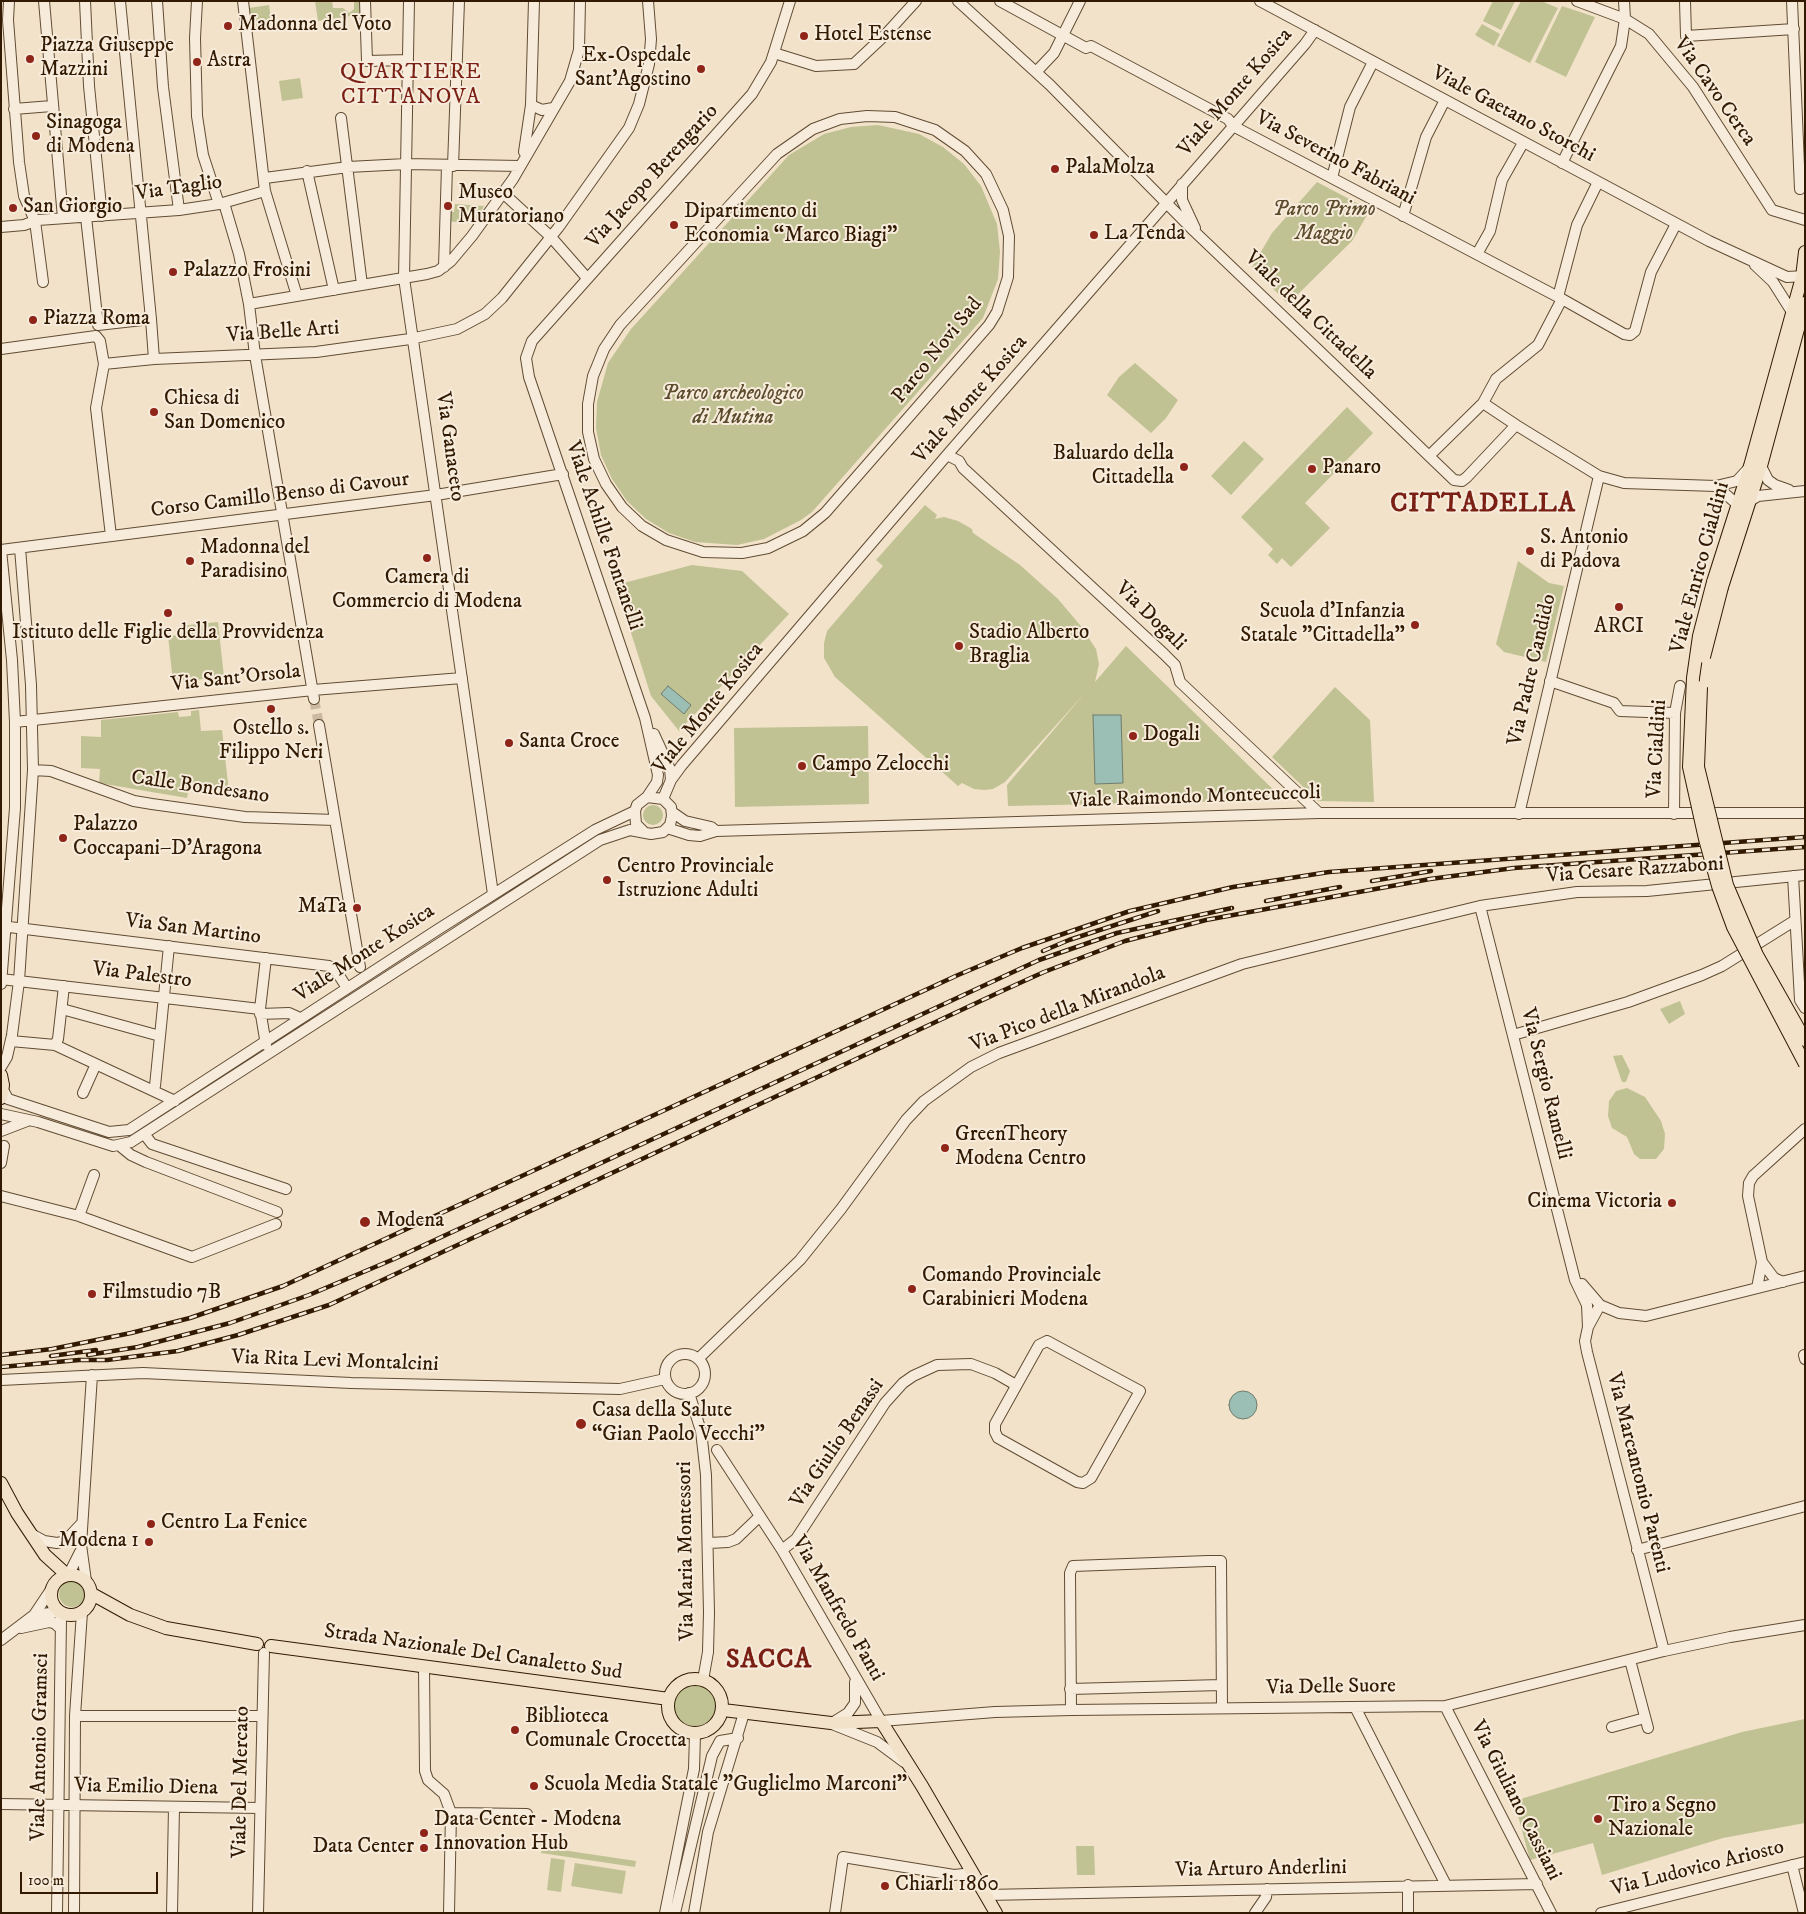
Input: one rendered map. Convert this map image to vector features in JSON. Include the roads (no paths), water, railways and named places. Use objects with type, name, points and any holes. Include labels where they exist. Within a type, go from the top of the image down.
[{"type":"main road","name":"Viale Enrico Cialdini","points":[[1756,466],[1792,312],[1804,276],[1805,252]]},
{"type":"main road","name":"Viale Enrico Cialdini","points":[[1805,303],[1756,466],[1742,503],[1700,636],[1693,678],[1690,768],[1705,839],[1718,886],[1733,927],[1805,1064]]},
{"type":"main road","name":"Viale Enrico Cialdini","points":[[1717,585],[1702,678],[1698,767],[1727,885],[1757,955],[1805,1040]]},
{"type":"main road","points":[[1,1075],[2,1094]]},
{"type":"main road","points":[[1,1484],[45,1555],[68,1574],[86,1580],[92,1594],[88,1606],[82,1612],[70,1615],[60,1612],[52,1600],[53,1586],[45,1555]]},
{"type":"main road","points":[[53,1586],[68,1574]]},
{"type":"main road","name":"Strada Nazionale Del Canaletto Sud","points":[[92,1594],[130,1615],[166,1628],[264,1647],[669,1699]]},
{"type":"main road","points":[[692,1679],[703,1680],[717,1689],[722,1699],[723,1710],[716,1725],[706,1731],[695,1734],[686,1732],[675,1725],[669,1713],[669,1699],[680,1684],[692,1679]]},
{"type":"main road","points":[[723,1710],[831,1723],[881,1721],[996,1913]]},
{"type":"street","points":[[9,1],[14,109],[23,191],[35,221],[43,282]]},
{"type":"street","points":[[44,1],[63,218]]},
{"type":"street","points":[[85,1],[89,86],[102,216]]},
{"type":"street","points":[[120,1],[154,359]]},
{"type":"street","points":[[157,1],[163,87],[179,210]]},
{"type":"street","points":[[197,1],[194,45],[197,116],[203,155],[239,254],[250,304],[255,355],[313,695]]},
{"type":"street","points":[[243,1],[265,191],[298,296]]},
{"type":"street","points":[[365,1],[367,61],[408,60]]},
{"type":"street","name":"Via Ganaceto","points":[[409,1],[404,278],[493,894]]},
{"type":"street","points":[[444,267],[459,1]]},
{"type":"street","points":[[520,166],[527,141],[532,105],[534,1]]},
{"type":"street","points":[[250,304],[433,273],[444,267],[472,236],[503,193],[574,71],[579,44],[580,1]]},
{"type":"street","name":"Via Belle Arti","points":[[104,364],[154,359],[316,352],[414,338],[457,329],[485,314],[502,298],[550,237],[612,152],[634,116],[645,86],[650,64],[651,39],[648,1]]},
{"type":"street","name":"Via Jacopo Berengario","points":[[526,365],[527,353],[532,341],[743,105],[766,74],[790,1]]},
{"type":"street","points":[[774,53],[816,66],[848,66],[858,62],[916,1]]},
{"type":"street","name":"Viale della Cittadella","points":[[958,1],[1036,72],[1200,237],[1454,480],[1462,481],[1516,425]]},
{"type":"street","name":"Via Severino Fabriani","points":[[1000,1],[1086,48],[1091,46],[1228,119],[1233,126],[1560,298],[1624,334],[1630,335],[1635,331],[1640,320],[1650,272],[1676,224]]},
{"type":"street","points":[[1036,72],[1054,53],[1080,1]]},
{"type":"street","name":"Viale Gaetano Storchi","points":[[1260,1],[1676,224],[1787,277],[1804,276]]},
{"type":"street","name":"Via Cavo Cerca","points":[[1577,1],[1625,19],[1649,34],[1693,87],[1772,210],[1805,220]]},
{"type":"street","points":[[1562,163],[1621,46],[1625,19],[1624,1]]},
{"type":"street","points":[[1685,1],[1686,36],[1794,29]]},
{"type":"street","points":[[1792,1],[1794,29],[1800,42],[1800,189]]},
{"type":"street","name":"Viale Monte Kosica","points":[[663,798],[671,780],[947,455],[1305,44],[1315,30]]},
{"type":"street","points":[[1332,178],[1350,107],[1373,62]]},
{"type":"street","points":[[1403,216],[1426,137],[1445,100]]},
{"type":"street","points":[[532,105],[542,110],[553,108]]},
{"type":"street","points":[[14,109],[52,106]]},
{"type":"street","name":"Parco Novi Sad","points":[[867,116],[895,117],[922,125],[947,137],[968,154],[986,174],[999,198],[1007,223],[1010,250],[1008,276],[1000,304],[989,325],[825,512],[797,534],[761,549],[742,553],[716,554],[690,549],[670,542],[654,534],[632,517],[606,484],[590,443],[587,418],[590,390],[604,349],[630,314],[777,154],[801,136],[840,119],[867,116]]},
{"type":"street","points":[[341,118],[362,285]]},
{"type":"street","points":[[1476,254],[1490,231],[1502,180],[1523,142]]},
{"type":"street","points":[[265,178],[307,171],[406,164],[520,166]]},
{"type":"street","points":[[307,171],[334,290]]},
{"type":"street","points":[[1429,456],[1482,403],[1491,384],[1538,345],[1560,298],[1577,225],[1598,182]]},
{"type":"street","points":[[1182,184],[1181,193],[1185,208],[1200,237]]},
{"type":"street","name":"Via Taglio","points":[[1,228],[63,218],[179,210],[221,203],[265,191]]},
{"type":"street","points":[[503,193],[550,237],[587,278]]},
{"type":"street","points":[[86,217],[98,325],[151,319]]},
{"type":"street","name":"Viale Gaetano Storchi","points":[[1749,259],[1772,282],[1792,312]]},
{"type":"street","points":[[1,349],[96,336],[103,348],[104,364],[96,408],[111,536]]},
{"type":"street","name":"Viale Achille Fontanelli","points":[[526,365],[645,718],[658,775],[657,782],[647,797]]},
{"type":"street","points":[[1482,403],[1599,476],[1640,485],[1716,486],[1737,481],[1756,466],[1775,485],[1801,491]]},
{"type":"street","name":"Via Dogali","points":[[947,455],[959,461],[963,468],[1164,654],[1175,665],[1180,682],[1319,813]]},
{"type":"street","name":"Corso Camillo Benso di Cavour","points":[[1,550],[436,495],[563,474]]},
{"type":"street","name":"Via Padre Candido","points":[[1519,814],[1599,476]]},
{"type":"street","points":[[1716,486],[1742,503],[1758,496],[1801,491]]},
{"type":"street","points":[[1,1067],[8,1057],[19,981],[24,929],[33,770],[32,720],[20,548]]},
{"type":"street","points":[[1,550],[12,660],[15,722],[15,808],[4,926],[1,984]]},
{"type":"street","name":"Via Sant'Orsola","points":[[15,722],[313,695],[462,678]]},
{"type":"street","points":[[1550,682],[1614,702],[1620,711],[1676,713]]},
{"type":"street","name":"Via Cialdini","points":[[1674,814],[1676,713],[1680,686]]},
{"type":"street","name":"Viale Achille Fontanelli","points":[[645,718],[663,753],[671,780]]},
{"type":"street","points":[[319,725],[360,967]]},
{"type":"street","name":"Calle Bondesano","points":[[33,770],[51,771],[134,801],[245,817],[335,820]]},
{"type":"street","name":"Viale Monte Kosica","points":[[2,1094],[8,1099],[110,1132],[120,1133],[138,1126],[300,1018],[493,894],[595,830],[634,811],[637,805],[647,797],[663,798]]},
{"type":"street","name":"Viale Monte Kosica","points":[[663,798],[672,812]]},
{"type":"street","name":"Viale Raimondo Montecuccoli","points":[[667,828],[689,835],[700,836],[716,831],[1319,813],[1674,814],[1804,810]]},
{"type":"street","points":[[634,811],[636,824],[645,832]]},
{"type":"street","points":[[667,828],[672,821],[672,812]]},
{"type":"street","name":"Viale Raimondo Montecuccoli","points":[[672,812],[685,821],[711,827],[716,831]]},
{"type":"street","name":"Viale Monte Kosica","points":[[120,1146],[145,1135],[600,840],[630,830],[657,834],[667,828]]},
{"type":"street","name":"Via Cesare Razzaboni","points":[[1480,906],[1578,892],[1647,890],[1805,875]]},
{"type":"street","points":[[1793,876],[1794,921],[1800,1000],[1805,1008]]},
{"type":"street","name":"Via Sergio Ramelli","points":[[1480,906],[1573,1271],[1578,1289],[1587,1305],[1588,1327]]},
{"type":"street","name":"Via Pico della Mirandola","points":[[698,1359],[800,1260],[842,1209],[881,1153],[918,1108],[945,1085],[971,1067],[999,1053],[1242,964],[1480,906]]},
{"type":"street","points":[[1512,1035],[1628,1002],[1702,975],[1722,966],[1794,921]]},
{"type":"street","name":"Via San Martino","points":[[4,926],[333,967],[347,988]]},
{"type":"street","points":[[156,1086],[169,946]]},
{"type":"street","points":[[266,958],[260,1012],[269,1054]]},
{"type":"street","name":"Via Palestro","points":[[2,979],[163,997],[260,1012],[288,1013],[300,1018]]},
{"type":"street","points":[[55,1045],[58,1039],[64,986]]},
{"type":"street","points":[[62,1009],[160,1036]]},
{"type":"street","points":[[11,1042],[55,1045],[175,1101]]},
{"type":"street","points":[[83,1093],[96,1064]]},
{"type":"street","points":[[1,1114],[38,1122],[107,1145],[120,1146],[130,1155],[146,1162],[277,1212]]},
{"type":"street","points":[[1,1132],[28,1121]]},
{"type":"street","points":[[1757,1288],[1762,1262],[1748,1196],[1749,1183],[1753,1176],[1805,1129]]},
{"type":"street","points":[[145,1135],[152,1144],[286,1190]]},
{"type":"street","points":[[1,1163],[4,1146]]},
{"type":"street","points":[[79,1216],[94,1175]]},
{"type":"street","points":[[1,1196],[79,1216],[192,1257],[276,1224]]},
{"type":"street","points":[[1762,1262],[1774,1278],[1783,1282]]},
{"type":"street","name":"Via Sergio Ramelli","points":[[1573,1271],[1600,1306]]},
{"type":"street","points":[[1600,1306],[1618,1314],[1646,1316],[1805,1276]]},
{"type":"street","name":"Via Marcantonio Parenti","points":[[1600,1306],[1588,1327],[1585,1341],[1587,1352],[1664,1651]]},
{"type":"street","points":[[1047,1341],[1140,1391],[1091,1478],[1080,1483],[996,1436],[995,1424],[1016,1386],[1039,1345],[1047,1341]]},
{"type":"street","points":[[688,1354],[698,1359],[704,1368],[704,1379],[698,1388],[689,1393],[674,1391],[665,1378],[666,1367],[672,1358],[688,1354]]},
{"type":"street","name":"Via Giulio Benassi","points":[[782,1550],[796,1539],[885,1403],[903,1383],[913,1376],[937,1366],[971,1364],[994,1373],[1016,1386]]},
{"type":"street","name":"Via Rita Levi Montalcini","points":[[1,1380],[143,1374],[361,1383],[620,1390],[665,1378]]},
{"type":"street","points":[[86,1580],[81,1548],[92,1376]]},
{"type":"street","name":"Via Maria Montessori","points":[[689,1393],[697,1417],[704,1451],[709,1544],[708,1646],[703,1680]]},
{"type":"street","name":"Via Manfredo Fanti","points":[[717,1450],[782,1550],[881,1721]]},
{"type":"street","points":[[1637,1550],[1805,1506]]},
{"type":"street","points":[[709,1544],[736,1539],[760,1516]]},
{"type":"street","points":[[30,1533],[44,1541],[57,1543],[65,1540],[82,1523]]},
{"type":"street","points":[[68,1574],[81,1548]]},
{"type":"street","points":[[1071,1710],[1070,1573],[1073,1566],[1198,1561],[1220,1561],[1222,1708]]},
{"type":"street","points":[[1,1640],[34,1615],[53,1586]]},
{"type":"street","points":[[34,1615],[60,1612]]},
{"type":"street","name":"Viale Antonio Gramsci","points":[[57,1913],[60,1806],[60,1612]]},
{"type":"street","name":"Viale Antonio Gramsci","points":[[74,1913],[76,1716],[82,1612]]},
{"type":"street","points":[[15,1630],[43,1622],[54,1623],[61,1629]]},
{"type":"street","name":"Via Delle Suore","points":[[881,1721],[995,1712],[1445,1706],[1664,1651],[1805,1624]]},
{"type":"street","name":"Via Delle Suore","points":[[1773,1630],[1805,1630]]},
{"type":"street","name":"Viale Del Mercato","points":[[258,1913],[264,1647]]},
{"type":"street","points":[[1612,1727],[1647,1723],[1630,1660]]},
{"type":"street","points":[[424,1667],[426,1776],[444,1794],[452,1813],[449,1913]]},
{"type":"street","points":[[831,1723],[848,1713],[855,1703],[854,1676]]},
{"type":"street","points":[[1070,1688],[1221,1686]]},
{"type":"street","name":"Via Giuliano Cassiani","points":[[1445,1706],[1551,1913]]},
{"type":"street","points":[[1355,1707],[1446,1885]]},
{"type":"street","points":[[694,1913],[708,1832],[744,1713]]},
{"type":"street","name":"Viale Antonio Gramsci","points":[[76,1716],[262,1716]]},
{"type":"street","points":[[831,1723],[877,1742],[906,1764]]},
{"type":"street","points":[[665,1913],[694,1769],[695,1734]]},
{"type":"street","points":[[675,1913],[712,1756],[720,1741],[738,1738]]},
{"type":"street","name":"Via Emilio Diena","points":[[1,1804],[260,1808]]},
{"type":"street","points":[[172,1913],[174,1807]]},
{"type":"street","points":[[452,1813],[527,1814]]},
{"type":"street","points":[[835,1913],[842,1857],[954,1875],[973,1873]]},
{"type":"street","name":"Via Ludovico Ariosto","points":[[1601,1913],[1805,1862]]},
{"type":"street","points":[[1792,1865],[1804,1913]]},
{"type":"street","name":"Via Arturo Anderlini","points":[[986,1895],[1408,1885],[1537,1884]]},
{"type":"street","points":[[1408,1885],[1408,1913]]},
{"type":"street","points":[[1254,1913],[1266,1897],[1267,1889]]},
{"type":"water","points":[[668,686],[691,705],[684,714],[661,694]]},
{"type":"water","points":[[1093,715],[1121,715],[1123,783],[1095,784]]},
{"type":"water","points":[[1243,1391],[1253,1395],[1257,1405],[1253,1415],[1243,1419],[1233,1415],[1229,1405],[1233,1395]]},
{"type":"tunnel","points":[[314,699],[319,725]]},
{"type":"railway","points":[[1,1355],[52,1349],[131,1333],[190,1318],[283,1286],[958,975],[1022,948],[1130,911],[1233,887],[1329,872],[1805,837]]},
{"type":"railway","points":[[1,1367],[79,1360],[107,1360],[178,1351],[238,1335],[329,1305],[1002,991],[1044,972],[1125,941],[1206,920],[1430,879],[1514,868],[1805,847]]},
{"type":"railway","points":[[1372,881],[1431,871]]},
{"type":"railway","points":[[1266,901],[1340,887]]},
{"type":"railway","points":[[88,1355],[138,1347],[230,1323],[309,1295],[394,1259],[1039,960],[1117,933],[1232,908]]},
{"type":"railway","points":[[1043,951],[1069,940],[1158,911]]},
{"type":"railway","points":[[51,1356],[96,1350]]},
{"type":"place","name":"Madonna del Voto","points":[[228,26]]},
{"type":"place","name":"Hotel Estense","points":[[804,36]]},
{"type":"place","name":"Piazza Giuseppe Mazzini","points":[[30,59]]},
{"type":"place","name":"Astra","points":[[197,62]]},
{"type":"place","name":"Ex-Ospedale Sant'Agostino","points":[[701,69]]},
{"type":"place","name":"Sinagoga di Modena","points":[[36,136]]},
{"type":"place","name":"PalaMolza","points":[[1055,169]]},
{"type":"place","name":"Museo Muratoriano","points":[[448,206]]},
{"type":"place","name":"San Giorgio","points":[[13,208]]},
{"type":"place","name":"Dipartimento di Economia “Marco Biagi”","points":[[674,225]]},
{"type":"place","name":"La Tenda","points":[[1094,235]]},
{"type":"place","name":"Palazzo Frosini","points":[[173,272]]},
{"type":"place","name":"Piazza Roma","points":[[33,320]]},
{"type":"place","name":"Chiesa di San Domenico","points":[[154,412]]},
{"type":"place","name":"Baluardo della Cittadella","points":[[1184,467]]},
{"type":"place","name":"Panaro","points":[[1312,469]]},
{"type":"place","name":"S. Antonio di Padova","points":[[1530,551]]},
{"type":"place","name":"Camera di Commercio di Modena","points":[[427,558]]},
{"type":"place","name":"Madonna del Paradisino","points":[[190,561]]},
{"type":"place","name":"ARCI","points":[[1619,607]]},
{"type":"place","name":"Istituto delle Figlie della Provvidenza","points":[[168,613]]},
{"type":"place","name":"Scuola d'Infanzia Statale \"Cittadella\"","points":[[1415,625]]},
{"type":"place","name":"Stadio Alberto Braglia","points":[[959,646]]},
{"type":"place","name":"Ostello s. Filippo Neri","points":[[271,709]]},
{"type":"place","name":"Dogali","points":[[1133,736]]},
{"type":"place","name":"Santa Croce","points":[[509,743]]},
{"type":"place","name":"Campo Zelocchi","points":[[802,766]]},
{"type":"place","name":"Palazzo Coccapani–D’Aragona","points":[[63,838]]},
{"type":"place","name":"Centro Provinciale Istruzione Adulti","points":[[607,880]]},
{"type":"place","name":"MaTa","points":[[357,908]]},
{"type":"place","name":"GreenTheory Modena Centro","points":[[945,1148]]},
{"type":"place","name":"Cinema Victoria","points":[[1672,1203]]},
{"type":"place","name":"Modena","points":[[365,1222]]},
{"type":"place","name":"Comando Provinciale Carabinieri Modena","points":[[912,1289]]},
{"type":"place","name":"Filmstudio 7B","points":[[92,1294]]},
{"type":"place","name":"Casa della Salute “Gian Paolo Vecchi”","points":[[581,1424]]},
{"type":"place","name":"Centro La Fenice","points":[[151,1524]]},
{"type":"place","name":"Modena 1","points":[[149,1542]]},
{"type":"place","name":"Biblioteca Comunale Crocetta","points":[[515,1730]]},
{"type":"place","name":"Scuola Media Statale \"Guglielmo Marconi\"","points":[[534,1786]]},
{"type":"place","name":"Tiro a Segno Nazionale","points":[[1598,1819]]},
{"type":"place","name":"Data Center - Modena Innovation Hub","points":[[424,1833]]},
{"type":"place","name":"Data Center","points":[[424,1848]]},
{"type":"place","name":"Chiarli 1860","points":[[885,1886]]},
{"type":"district","name":"QUARTIERE CITTANOVA","points":[[411,86]]},
{"type":"district","name":"CITTADELLA","points":[[1483,506]]},
{"type":"district","name":"SACCA","points":[[769,1662]]},
{"type":"park label","name":"Parco Primo Maggio","points":[[1324,223]]},
{"type":"park label","name":"Parco archeologico di Mutina","points":[[733,407]]}]
